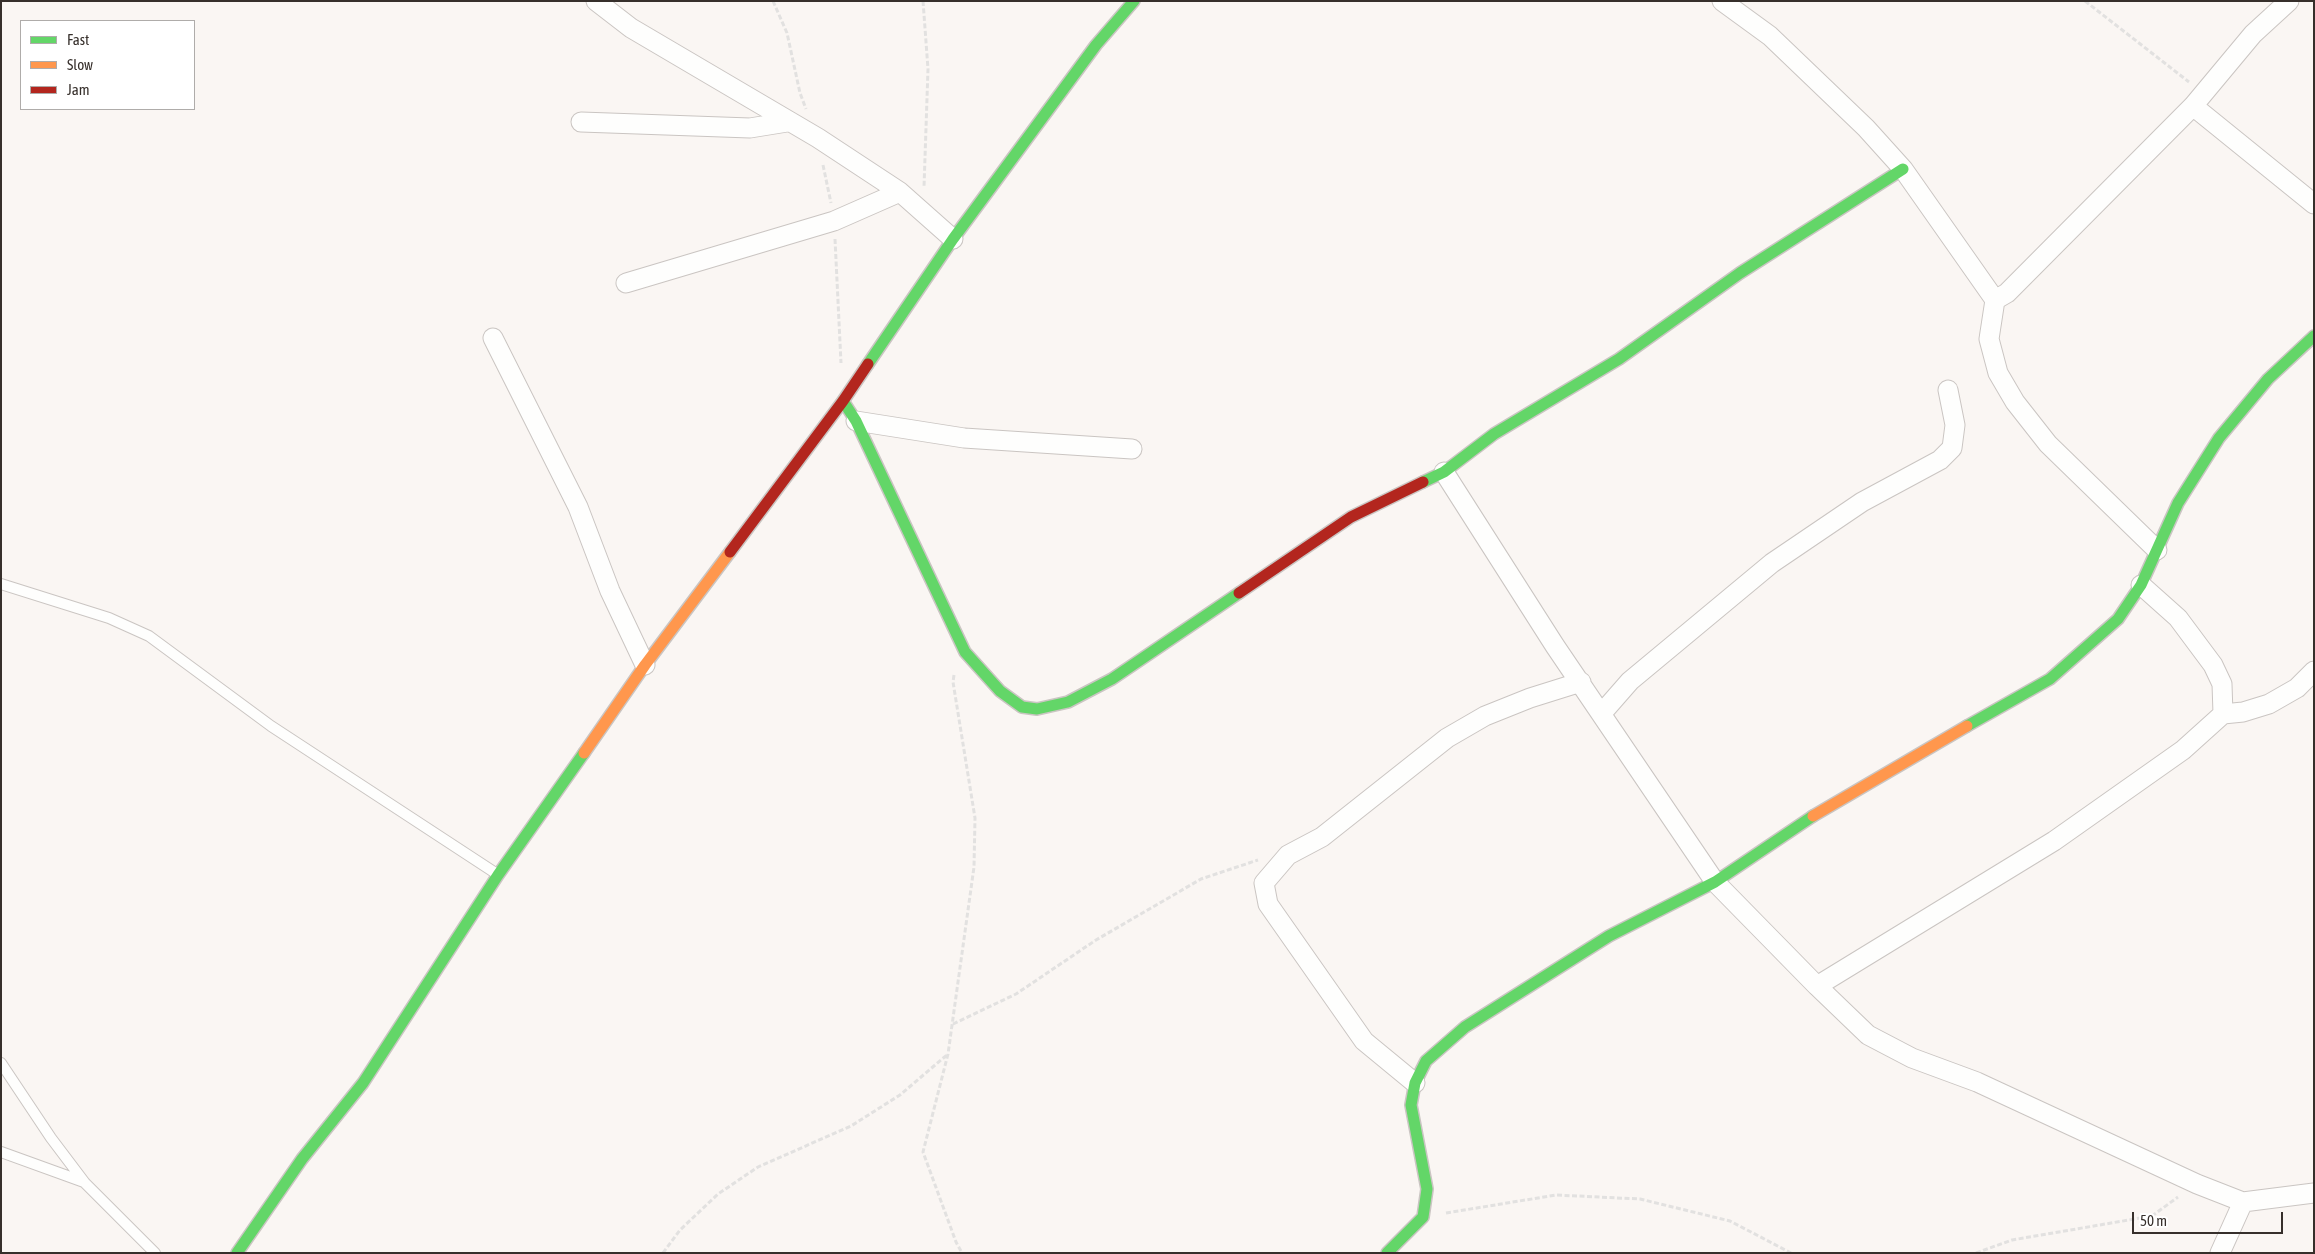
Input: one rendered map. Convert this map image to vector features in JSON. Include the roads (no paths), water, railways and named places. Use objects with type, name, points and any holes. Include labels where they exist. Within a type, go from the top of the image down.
[{"type":"street","points":[[596,1],[631,28],[787,122],[818,138],[900,192],[953,239]]},
{"type":"street","points":[[237,1253],[302,1159],[363,1083],[498,875],[645,665],[843,401],[953,239],[1096,45],[1134,1]]},
{"type":"street","points":[[1722,1],[1770,36],[1866,128],[1903,169],[1995,300],[1989,339],[1998,373],[2015,402],[2048,444],[2157,550]]},
{"type":"street","points":[[1995,300],[2007,292],[2197,99],[2253,34],[2289,1]]},
{"type":"street","points":[[2197,99],[2314,204]]},
{"type":"street","points":[[581,122],[750,128],[787,122]]},
{"type":"street","points":[[843,401],[856,421],[965,652],[1000,690],[1022,707],[1037,709],[1068,702],[1112,679],[1351,517],[1444,472],[1494,434],[1619,359],[1740,273],[1903,169]]},
{"type":"street","points":[[626,283],[834,221],[900,192]]},
{"type":"street","points":[[1387,1253],[1422,1217],[1427,1189],[1411,1105],[1415,1082],[1426,1061],[1465,1027],[1609,936],[1715,882],[1830,805],[2050,679],[2118,619],[2141,585],[2178,503],[2219,438],[2268,379],[2314,336]]},
{"type":"street","points":[[493,338],[578,507],[610,591],[645,665]]},
{"type":"street","points":[[1602,713],[1630,681],[1772,563],[1862,502],[1940,460],[1952,448],[1955,426],[1948,390]]},
{"type":"street","points":[[856,421],[964,438],[1132,449]]},
{"type":"street","points":[[1444,472],[1580,682],[1715,882],[1868,1035],[1903,1053],[1977,1082],[2197,1184],[2243,1202],[2314,1193]]},
{"type":"street","points":[[2141,585],[2178,618],[2213,664],[2222,684],[2223,714]]},
{"type":"street","points":[[1817,986],[2054,841],[2182,750],[2223,714],[2243,712],[2269,704],[2297,688],[2314,671]]},
{"type":"street","points":[[1415,1082],[1364,1041],[1268,904],[1264,883],[1288,855],[1322,837],[1447,738],[1485,716],[1530,698],[1580,682]]},
{"type":"street","points":[[2220,1253],[2243,1202]]},
{"type":"lane","points":[[1,584],[109,618],[149,636],[271,726],[498,875]]},
{"type":"lane","points":[[1,1063],[51,1138],[85,1183],[155,1253]]},
{"type":"lane","points":[[1,1152],[85,1183]]}]
